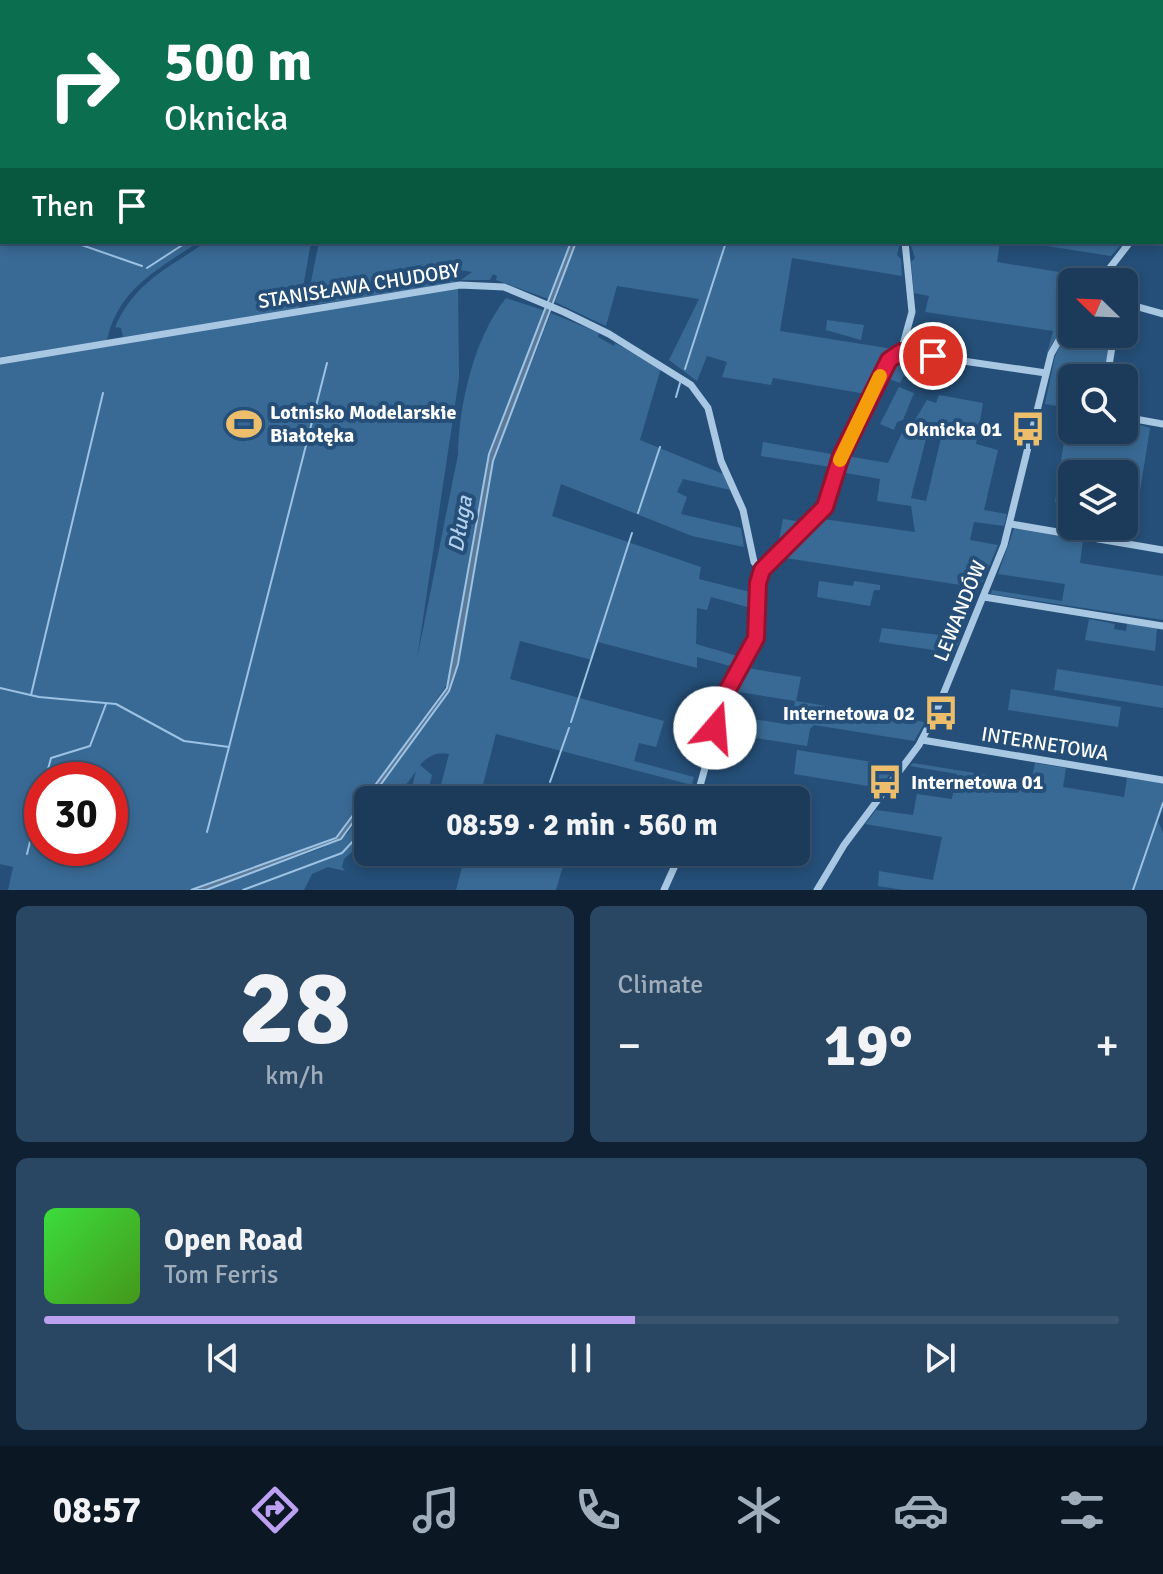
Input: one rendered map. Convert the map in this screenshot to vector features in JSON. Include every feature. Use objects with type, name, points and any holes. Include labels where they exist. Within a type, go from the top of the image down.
[{"type":"street","points":[[700,786],[722,704],[756,638],[758,583],[762,570],[825,507],[835,470],[883,368],[901,352],[912,312],[905,244]]},
{"type":"street","points":[[1110,268],[1128,244]]},
{"type":"street","name":"STANISŁAWA CHUDOBY","points":[[0,361],[464,285],[504,287],[564,312],[660,363],[696,390],[711,416],[721,461],[743,510],[754,561],[762,570]]},
{"type":"street","points":[[1138,307],[1163,314]]},
{"type":"street","name":"LEWANDÓW","points":[[817,890],[844,845],[922,740],[984,597],[1011,524],[1046,373],[1058,338]]},
{"type":"street","points":[[901,352],[1046,373]]},
{"type":"street","points":[[1138,420],[1163,424]]},
{"type":"street","points":[[1011,524],[1163,550]]},
{"type":"street","points":[[984,597],[1163,626]]},
{"type":"street","name":"INTERNETOWA","points":[[922,740],[1163,780]]},
{"type":"street","points":[[664,890],[675,866]]},
{"type":"shaded area","points":[[0,244],[196,244],[155,271],[130,293],[112,322],[107,340],[0,357]]},
{"type":"shaded area","points":[[203,244],[311,244],[299,310],[123,337],[121,328],[115,327],[123,311],[154,277]]},
{"type":"shaded area","points":[[319,244],[570,244],[551,300],[496,280],[497,276],[493,274],[490,280],[461,280],[472,272],[454,269],[457,283],[306,306]]},
{"type":"shaded area","points":[[570,244],[575,244],[493,461],[458,664],[449,691],[380,786],[374,786],[447,688],[489,454]]},
{"type":"shaded area","points":[[575,244],[900,244],[897,255],[901,259],[902,276],[792,258],[780,331],[893,349],[866,394],[773,378],[771,385],[722,377],[727,362],[707,356],[697,381],[669,360],[699,299],[617,286],[606,326],[555,302]]},
{"type":"shaded area","points":[[911,244],[1000,244],[997,262],[1058,272],[1058,334],[1047,353],[1053,331],[925,312],[929,296],[914,293],[911,262],[915,258]]},
{"type":"shaded area","points":[[1034,244],[1120,246],[1111,256]]},
{"type":"shaded area","points":[[458,288],[459,378],[417,659],[458,455],[465,393],[477,352],[485,332],[506,298],[546,311],[489,454],[449,682],[376,786],[354,786],[354,816],[343,832],[328,842],[191,890],[8,890],[13,867],[0,864],[0,363]]},
{"type":"shaded area","points":[[551,313],[599,333],[598,337],[661,368],[640,440],[723,474],[730,490],[683,479],[677,492],[687,497],[681,514],[741,528],[744,547],[692,536],[561,484],[552,516],[701,567],[699,579],[750,592],[751,608],[711,597],[707,610],[697,608],[696,644],[741,657],[734,667],[697,657],[697,668],[598,642],[592,660],[520,641],[510,679],[664,721],[656,747],[639,743],[634,761],[694,777],[692,785],[496,734],[483,786],[441,786],[449,754],[441,753],[420,765],[432,775],[429,786],[412,786],[416,771],[405,786],[381,786],[452,686],[493,461]]},
{"type":"shaded area","points":[[827,320],[864,325],[861,340],[826,330]]},
{"type":"shaded area","points":[[1059,348],[1108,348],[1106,364],[1058,364],[1058,406],[1045,404]]},
{"type":"shaded area","points":[[914,356],[900,383],[884,377],[893,362]]},
{"type":"shaded area","points":[[899,387],[914,393],[903,420],[897,422],[894,430],[880,424]]},
{"type":"shaded area","points":[[939,395],[983,403],[976,444],[998,450],[984,510],[1007,514],[1004,526],[974,522],[970,540],[998,545],[980,588],[779,557],[823,519],[915,532],[911,506],[877,501],[880,479],[840,472],[846,456],[888,463],[903,430],[909,430],[927,400],[936,403]],"holes":[[[928,431],[942,434],[926,501],[911,498]]]},
{"type":"shaded area","points":[[1138,424],[1150,428],[1138,504],[1138,460],[1061,460],[1064,444],[1138,444]]},
{"type":"shaded area","points":[[763,442],[831,454],[835,459],[831,467],[761,456]]},
{"type":"shaded area","points":[[783,519],[803,522],[782,541],[779,540]]},
{"type":"shaded area","points":[[1015,526],[1058,535],[1058,540],[1083,541],[1080,563],[1163,576],[1163,620],[991,594],[992,590],[1062,601],[1065,584],[998,574]]},
{"type":"shaded area","points":[[819,581],[853,586],[854,581],[880,585],[880,590],[874,590],[870,606],[817,597]]},
{"type":"shaded area","points":[[1089,619],[1115,624],[1114,629],[1126,631],[1127,623],[1157,628],[1155,651],[1085,640]]},
{"type":"shaded area","points":[[882,628],[960,640],[954,653],[879,642]]},
{"type":"shaded area","points":[[747,668],[801,677],[796,701],[925,722],[914,741],[814,725],[810,729],[807,746],[718,732],[723,714],[791,725],[795,701],[732,691]]},
{"type":"shaded area","points":[[1057,669],[1163,686],[1163,708],[1054,690]]},
{"type":"shaded area","points":[[1011,689],[1121,707],[1118,727],[1008,710]]},
{"type":"shaded area","points":[[797,750],[891,765],[892,771],[880,788],[794,774]]},
{"type":"shaded area","points":[[913,763],[1031,782],[1035,763],[1066,768],[1063,787],[1124,797],[1127,778],[1163,783],[1163,808],[1158,821],[1163,833],[1163,890],[904,890],[878,886],[879,871],[933,880],[942,837],[865,824],[876,810],[913,815],[917,794],[952,799],[957,774],[910,766]]},
{"type":"shaded area","points":[[354,814],[354,821],[341,839],[206,890],[191,890],[336,838]]},
{"type":"shaded area","points":[[354,824],[354,850],[344,859],[342,867],[345,871],[328,867],[312,874],[304,890],[206,890],[322,848],[347,834]]},
{"type":"shaded area","points":[[462,866],[563,866],[556,890],[456,890]]},
{"type":"waterway","points":[[79,244],[142,266]]},
{"type":"waterway","points":[[147,268],[184,244]]},
{"type":"waterway","points":[[685,369],[725,244]]},
{"type":"waterway","points":[[229,747],[327,363]]},
{"type":"waterway","points":[[676,397],[680,383]]},
{"type":"waterway","points":[[31,695],[103,393]]},
{"type":"waterway","points":[[638,513],[660,447]]},
{"type":"waterway","points":[[571,722],[632,533]]},
{"type":"waterway","points":[[0,688],[39,697],[116,704],[184,741],[229,747],[207,832]]},
{"type":"waterway","points":[[50,762],[51,758],[90,746],[106,704]]},
{"type":"waterway","points":[[550,782],[569,728]]},
{"type":"waterway","points":[[1133,890],[1163,803]]},
{"type":"waterway","points":[[243,890],[342,853],[354,840]]},
{"type":"slow traffic","points":[[840,460],[880,376]]},
{"type":"place","name":"Lotnisko Modelarskie Białołęka","points":[[244,424]]},
{"type":"place","name":"Oknicka 01","points":[[1028,429]]},
{"type":"place","name":"Internetowa 02","points":[[941,713]]},
{"type":"place","name":"Internetowa 01","points":[[885,782]]},
{"type":"route","points":[[715,728],[726,693],[756,638],[758,583],[762,570],[825,507],[841,456],[889,360],[901,352],[933,356]]},
{"type":"water label","name":"Długa","points":[[460,524]]}]
